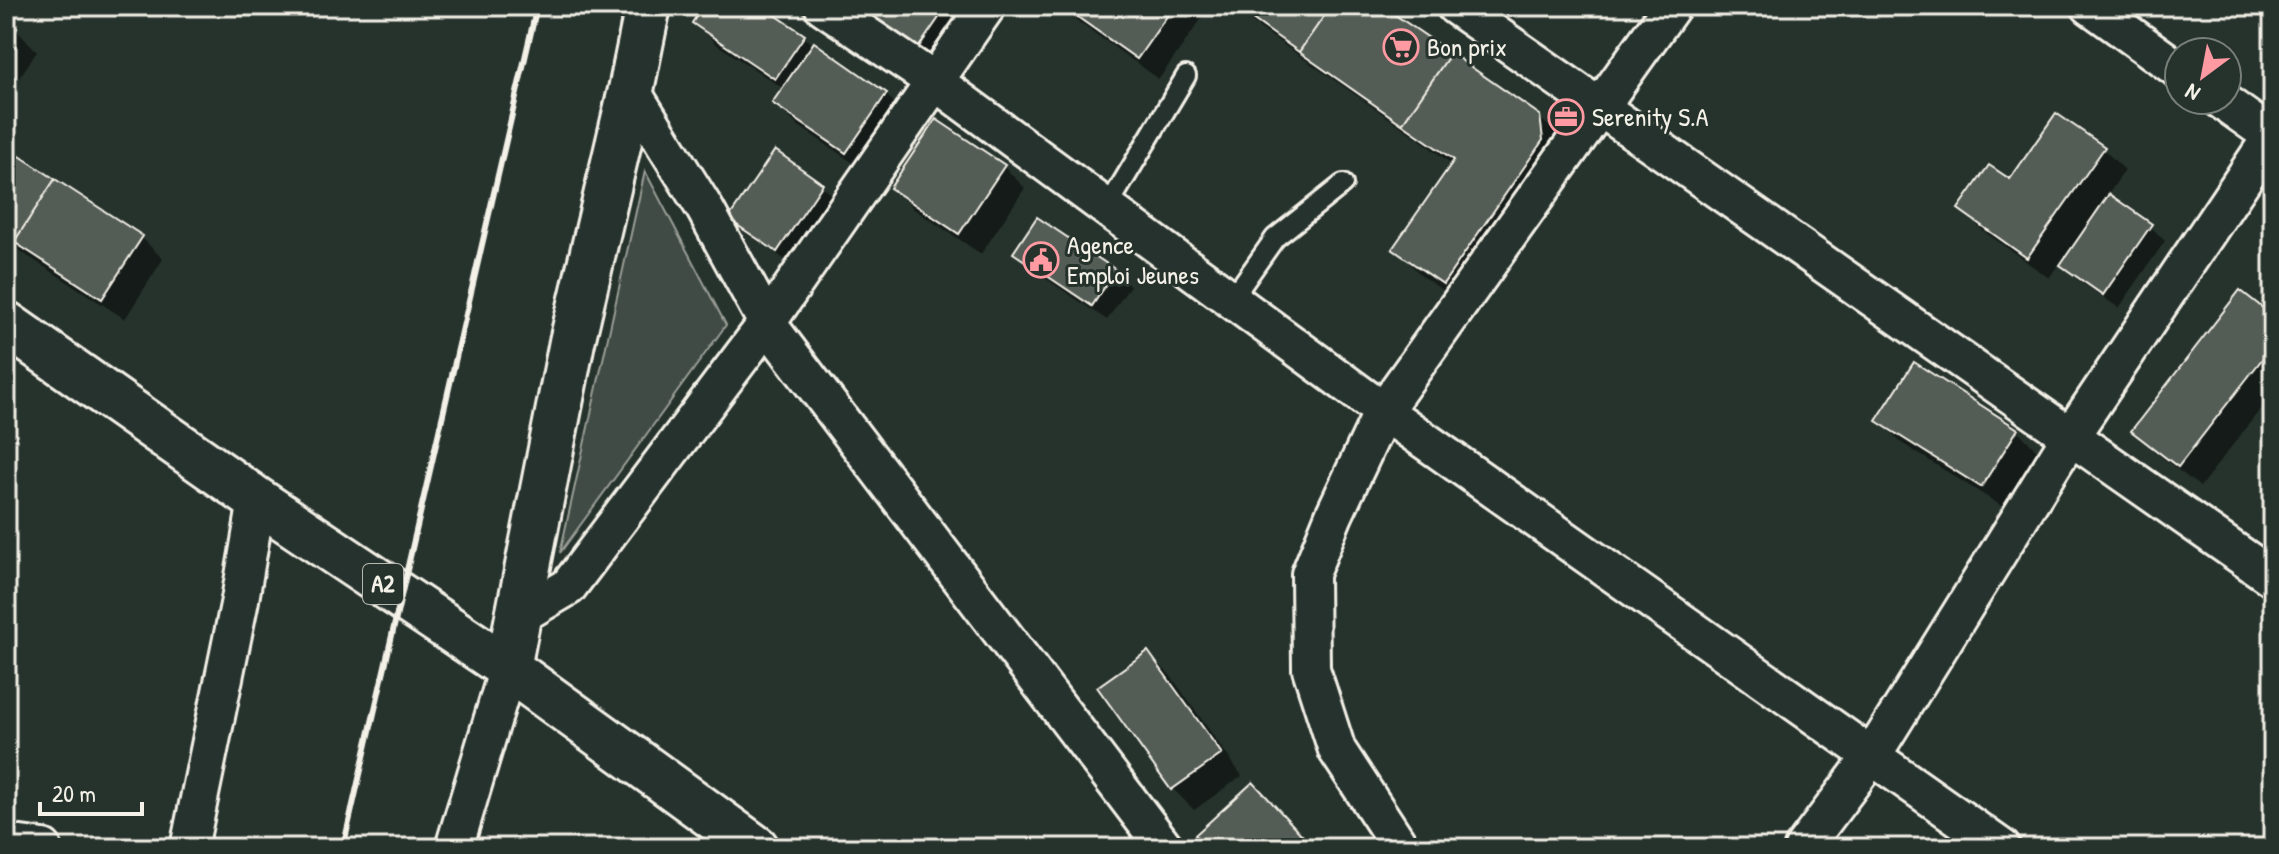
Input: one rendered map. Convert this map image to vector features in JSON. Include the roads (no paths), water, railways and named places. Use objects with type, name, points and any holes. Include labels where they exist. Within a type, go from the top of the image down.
[{"type":"main road","points":[[508,668],[572,342],[648,6]]},
{"type":"main road","name":"A2","points":[[9,334],[508,668],[756,848]]},
{"type":"street","points":[[823,6],[934,81],[1383,411],[2002,848]]},
{"type":"street","points":[[519,616],[568,587],[767,323],[987,6]]},
{"type":"street","points":[[1455,6],[2273,578]]},
{"type":"street","points":[[1401,848],[1337,750],[1311,669],[1310,574],[1383,411],[1672,6]]},
{"type":"street","points":[[2090,6],[2163,58]]},
{"type":"street","points":[[631,90],[705,209],[767,323],[1165,848]]},
{"type":"street","points":[[1803,848],[1872,756],[2070,437],[2272,137],[2243,116]]},
{"type":"street","points":[[189,848],[240,600],[257,500]]},
{"type":"street","points":[[454,848],[508,668]]},
{"type":"street","points":[[6,843],[43,848]]},
{"type":"lane","points":[[1107,208],[1186,76]]},
{"type":"lane","points":[[1232,299],[1275,238],[1343,184]]},
{"type":"railway","points":[[343,848],[537,6]]},
{"type":"place","name":"Bon prix","points":[[1401,47]]},
{"type":"place","name":"Serenity S.A","points":[[1566,117]]},
{"type":"place","name":"Agence Emploi Jeunes","points":[[1041,260]]}]
